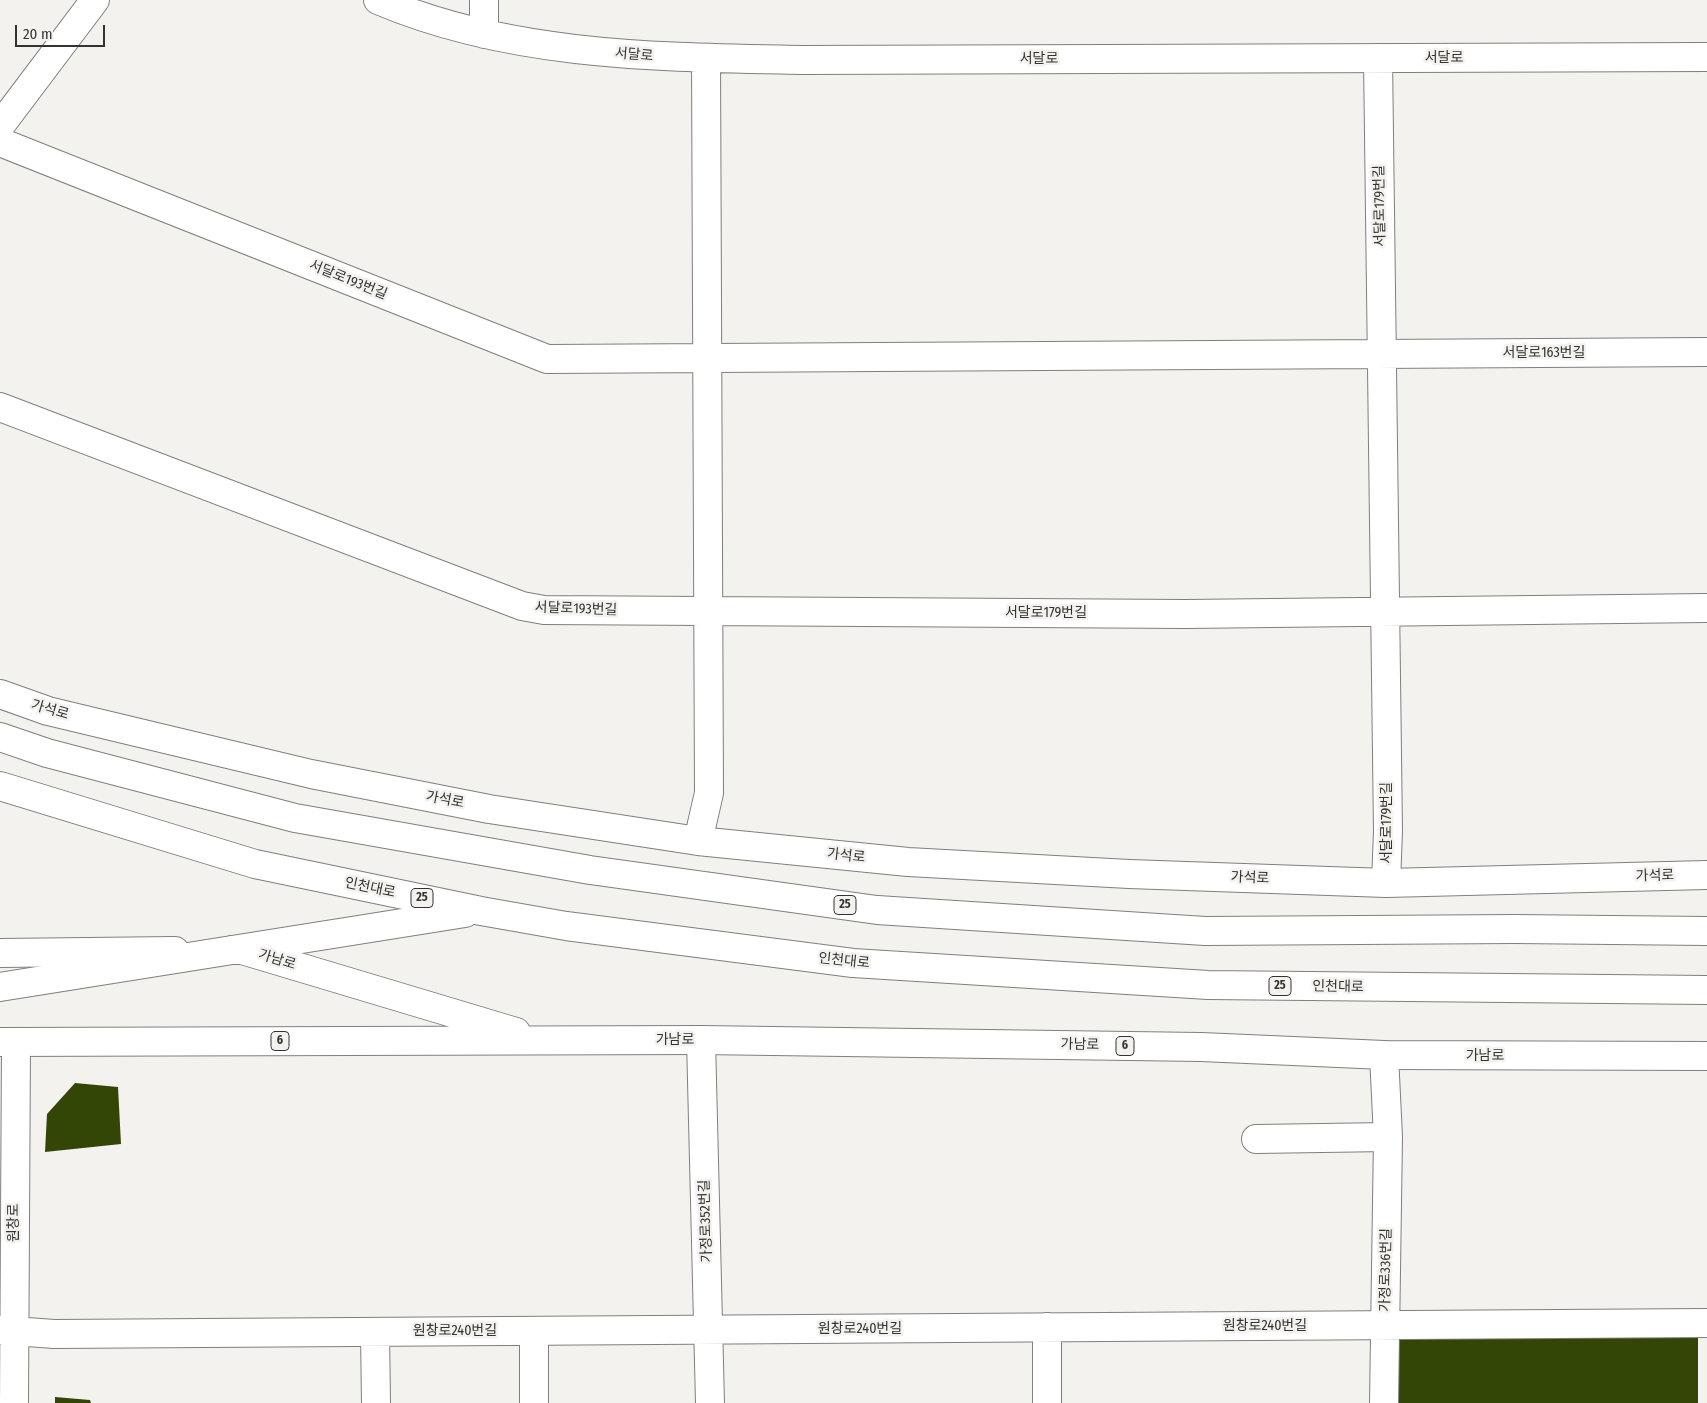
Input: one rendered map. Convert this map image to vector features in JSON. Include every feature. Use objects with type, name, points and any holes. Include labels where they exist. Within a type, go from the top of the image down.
[{"type":"main road","points":[[0,126],[95,0]]},
{"type":"main road","name":"서달로","points":[[378,0],[410,14],[484,34],[567,49],[666,58],[813,60],[1707,57]]},
{"type":"main road","points":[[484,0],[484,34]]},
{"type":"main road","points":[[698,841],[709,793],[706,58]]},
{"type":"main road","name":"서달로179번길","points":[[1378,58],[1385,612],[1386,883]]},
{"type":"main road","name":"서달로193번길","points":[[0,142],[547,359],[707,358]]},
{"type":"main road","name":"서달로163번길","points":[[1382,354],[1707,352]]},
{"type":"main road","points":[[707,358],[1382,354]]},
{"type":"main road","name":"서달로193번길","points":[[0,407],[522,606],[544,610],[708,612]]},
{"type":"main road","points":[[1385,612],[1707,608]]},
{"type":"main road","name":"서달로179번길","points":[[708,612],[1186,614],[1385,612]]},
{"type":"main road","name":"가석로","points":[[0,694],[48,711],[311,774],[490,808],[698,841],[908,862],[1129,874],[1386,883],[1707,875]]},
{"type":"main road","name":"25","points":[[0,737],[56,755],[294,818],[590,870],[877,910],[1205,931],[1515,929],[1707,931]]},
{"type":"main road","name":"인천대로","points":[[0,786],[255,864],[481,911],[566,926],[853,963],[1208,985],[1707,990]]},
{"type":"main road","points":[[0,987],[481,911]]},
{"type":"main road","name":"가남로","points":[[0,953],[242,950],[544,1040]]},
{"type":"main road","name":"가남로","points":[[8,1042],[701,1040],[1201,1047],[1384,1056],[1707,1056]]},
{"type":"main road","name":"가정로352번길","points":[[701,1040],[710,1403]]},
{"type":"main road","name":"원창로","points":[[8,1042],[7,1330],[14,1403]]},
{"type":"main road","name":"가정로336번길","points":[[1384,1056],[1388,1137],[1384,1403]]},
{"type":"main road","points":[[1256,1139],[1388,1137]]},
{"type":"main road","name":"원창로240번길","points":[[7,1330],[54,1334],[1707,1323]]},
{"type":"main road","points":[[1047,1327],[1047,1403]]},
{"type":"main road","points":[[534,1331],[534,1403]]},
{"type":"main road","points":[[375,1332],[376,1403]]},
{"type":"building","points":[[75,1083],[118,1087],[121,1144],[45,1152],[47,1114]]},
{"type":"building","points":[[1698,1331],[1698,1403],[1399,1403],[1399,1333]]},
{"type":"building","points":[[55,1397],[90,1400],[91,1403],[55,1403]]}]
